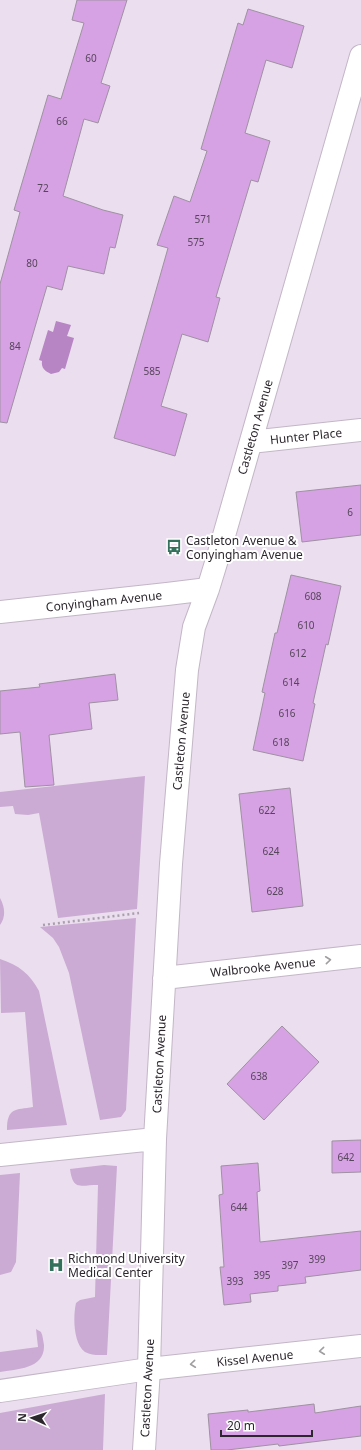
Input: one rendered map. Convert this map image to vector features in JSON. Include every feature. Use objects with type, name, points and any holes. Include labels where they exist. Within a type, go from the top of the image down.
[{"type":"street","name":"Castleton Avenue","points":[[144,1450],[149,1369],[155,1139],[171,864],[187,670],[194,627],[208,589],[251,442],[361,56]]},
{"type":"street","name":"Hunter Place","points":[[251,442],[361,430]]},
{"type":"street","name":"Conyingham Avenue","points":[[0,612],[208,589]]},
{"type":"street","name":"Walbrooke Avenue","points":[[164,978],[361,956]]},
{"type":"street","points":[[0,1155],[155,1139]]},
{"type":"street","name":"Kissel Avenue","points":[[0,1391],[149,1369],[361,1346]]},
{"type":"path","points":[[42,925],[139,913]]},
{"type":"shaded area","points":[[56,321],[71,325],[67,336],[74,338],[65,369],[62,368],[59,372],[51,374],[44,369],[42,366],[42,361],[39,360],[48,330],[53,332]]},
{"type":"shaded area","points":[[145,776],[137,909],[58,918],[39,813],[28,815],[15,814],[13,806],[0,807],[0,792]]},
{"type":"shaded area","points":[[0,898],[4,912],[0,925]]},
{"type":"shaded area","points":[[136,918],[126,1110],[121,1117],[100,1120],[69,973],[59,947],[53,938],[40,927]]},
{"type":"shaded area","points":[[0,959],[13,964],[28,975],[39,991],[67,1125],[7,1130],[7,1123],[11,1113],[17,1110],[33,1107],[25,1012],[1,1013]]},
{"type":"shaded area","points":[[104,1165],[117,1166],[107,1355],[93,1355],[85,1352],[78,1342],[74,1315],[76,1303],[80,1300],[95,1297],[98,1185],[82,1186],[75,1184],[71,1176],[70,1169]]},
{"type":"shaded area","points":[[20,1173],[16,1262],[11,1272],[0,1275],[0,1175]]},
{"type":"shaded area","points":[[36,1329],[41,1332],[43,1337],[43,1353],[40,1359],[29,1366],[0,1372],[0,1352],[38,1347]]},
{"type":"shaded area","points":[[105,1394],[103,1450],[0,1450],[0,1413]]},
{"type":"building","points":[[77,0],[127,0],[101,83],[110,86],[98,123],[84,119],[63,196],[103,210],[123,215],[115,248],[110,247],[104,274],[68,266],[62,290],[47,286],[7,423],[0,422],[0,284],[20,212],[14,210],[48,95],[61,99],[84,23],[72,20]]},
{"type":"building","points":[[248,9],[304,26],[292,68],[266,60],[245,133],[270,141],[258,182],[251,180],[216,297],[220,298],[208,342],[182,334],[161,406],[187,414],[175,456],[114,438],[168,248],[157,245],[174,196],[190,202],[207,151],[201,149],[238,23],[243,25]]},
{"type":"building","points":[[361,485],[361,535],[302,542],[296,492]]},
{"type":"building","points":[[291,575],[341,586],[313,703],[315,704],[303,761],[253,750],[265,693],[262,692],[275,633],[277,633]]},
{"type":"building","points":[[115,674],[118,700],[89,703],[92,729],[49,735],[54,785],[25,787],[20,732],[0,734],[0,691],[40,687],[39,684]]},
{"type":"building","points":[[290,788],[303,906],[252,912],[239,794]]},
{"type":"building","points":[[282,1026],[319,1062],[264,1120],[227,1084]]},
{"type":"building","points":[[361,1140],[361,1172],[332,1173],[332,1141]]},
{"type":"building","points":[[258,1163],[260,1191],[257,1192],[260,1242],[361,1231],[361,1270],[305,1277],[306,1283],[278,1286],[278,1291],[250,1294],[251,1302],[224,1305],[220,1267],[224,1267],[219,1195],[223,1194],[221,1166]]},
{"type":"building","points":[[314,1404],[315,1413],[361,1406],[361,1436],[279,1446],[278,1444],[227,1450],[211,1450],[208,1414],[248,1410],[248,1412]]},
{"type":"place","name":"Castleton Avenue & Conyingham Avenue","points":[[174,547]]},
{"type":"place","name":"Richmond University Medical Center","points":[[56,1265]]}]
